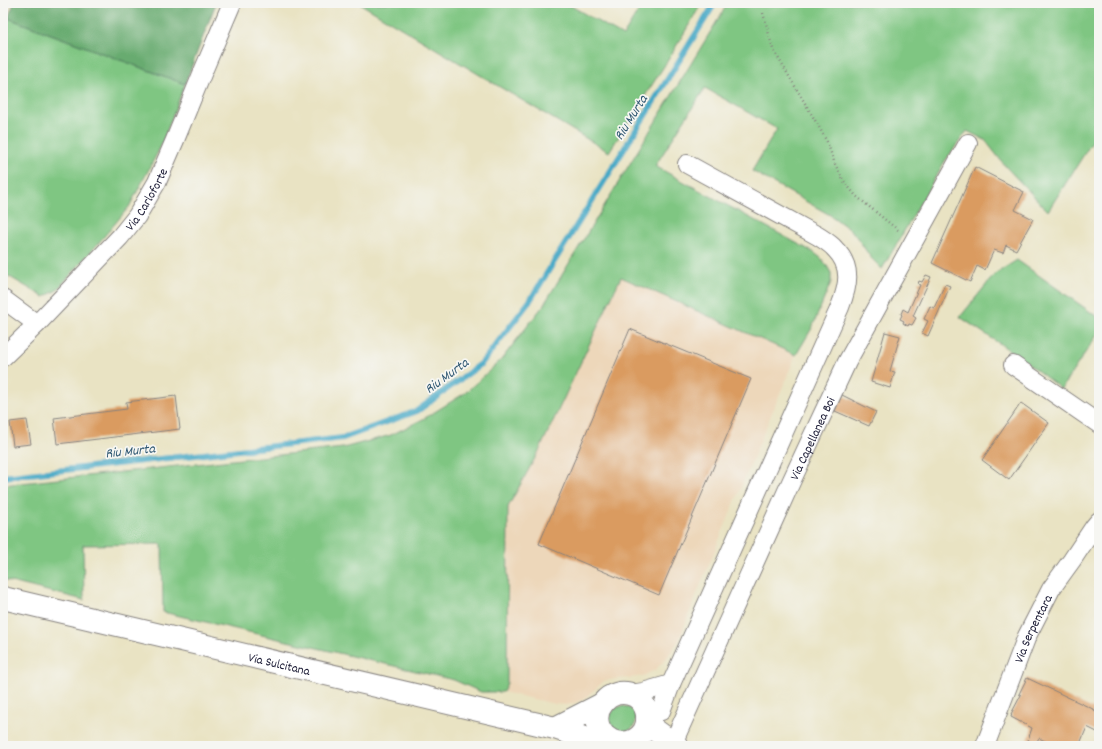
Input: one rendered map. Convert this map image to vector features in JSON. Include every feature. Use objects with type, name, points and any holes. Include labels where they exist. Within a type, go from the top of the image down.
[{"type":"main road","name":"Via Sulcitana","points":[[3,598],[555,728],[593,741],[622,743]]},
{"type":"main road","points":[[648,718],[643,733],[638,738],[622,743],[604,735],[597,720],[598,712],[607,698],[615,694],[631,694],[638,698],[646,709],[648,718],[654,730],[675,745]]},
{"type":"main road","points":[[555,728],[602,704]]},
{"type":"street","name":"Via Carloforte","points":[[3,357],[37,324],[120,237],[137,216],[157,182],[232,3]]},
{"type":"street","name":"Via Capellanea Boi","points":[[675,745],[791,482],[847,362],[968,143]]},
{"type":"street","points":[[648,718],[661,710],[671,684],[840,307],[846,291],[848,280],[846,268],[842,258],[835,248],[818,236],[687,164]]},
{"type":"street","points":[[3,299],[37,324]]},
{"type":"street","points":[[1013,365],[1099,424]]},
{"type":"street","name":"Via Serpentara","points":[[985,746],[1027,636],[1037,616],[1051,589],[1094,526],[1099,521]]},
{"type":"street","points":[[631,694],[671,684]]},
{"type":"path","points":[[763,13],[773,49],[819,127],[843,180],[856,196],[896,227],[910,246]]},
{"type":"shaded area","points":[[621,277],[796,355],[679,640],[666,659],[655,670],[643,676],[604,681],[583,700],[567,705],[555,704],[503,692],[507,683],[508,507],[540,449]]},
{"type":"green space","points":[[14,3],[216,3],[185,84],[8,18]]},
{"type":"green space","points":[[359,3],[566,3],[623,36],[643,3],[702,3],[668,60],[609,152]]},
{"type":"green space","points":[[728,3],[1099,3],[1099,131],[1048,211],[1006,167],[985,140],[967,131],[945,161],[882,269],[871,258],[852,231],[830,215],[752,171],[777,129],[705,88],[655,166],[813,252],[821,258],[827,266],[831,273],[831,282],[812,328],[796,355],[621,277],[540,449],[508,507],[507,683],[503,692],[481,692],[454,680],[163,612],[162,544],[83,545],[84,600],[3,580],[3,485],[343,448],[391,435],[425,418],[465,393],[501,360],[543,306]]},
{"type":"green space","points":[[8,18],[185,84],[161,146],[129,207],[57,290],[44,297],[3,273],[3,29]]},
{"type":"green space","points":[[1017,260],[1099,318],[1099,332],[1061,389],[1021,358],[960,317],[995,274]]},
{"type":"green space","points":[[623,706],[632,710],[636,719],[632,728],[623,732],[614,728],[610,719],[614,710]]},
{"type":"building","points":[[975,167],[1024,192],[1015,210],[1033,219],[1016,250],[1006,245],[1003,253],[994,250],[985,270],[977,266],[970,282],[932,263]]},
{"type":"building","points":[[926,275],[931,277],[913,316],[916,318],[912,325],[909,324],[908,326],[900,319],[901,314],[903,309],[908,312],[920,285],[918,284],[919,281],[922,282]]},
{"type":"building","points":[[945,284],[950,286],[928,336],[922,333],[928,321],[924,319],[930,306],[934,308]]},
{"type":"building","points":[[630,329],[751,379],[659,595],[539,544]]},
{"type":"building","points":[[885,332],[900,336],[890,371],[895,372],[890,388],[871,382]]},
{"type":"building","points":[[842,395],[876,412],[869,426],[835,411]]},
{"type":"building","points":[[176,396],[180,429],[57,444],[54,418],[127,409],[126,402]]},
{"type":"building","points":[[1021,403],[1049,423],[1009,480],[982,460]]},
{"type":"building","points":[[27,420],[31,444],[13,446],[10,422]]},
{"type":"building","points":[[1027,678],[1095,710],[1094,711],[1099,714],[1099,728],[1097,732],[1087,727],[1079,746],[1055,746],[1039,738],[1035,744],[1028,740],[1032,728],[1011,717],[1011,714],[1021,695],[1019,694]]},
{"type":"waterway","name":"Riu Murta","points":[[3,477],[343,438],[417,411],[481,364],[529,302],[715,3]]}]
